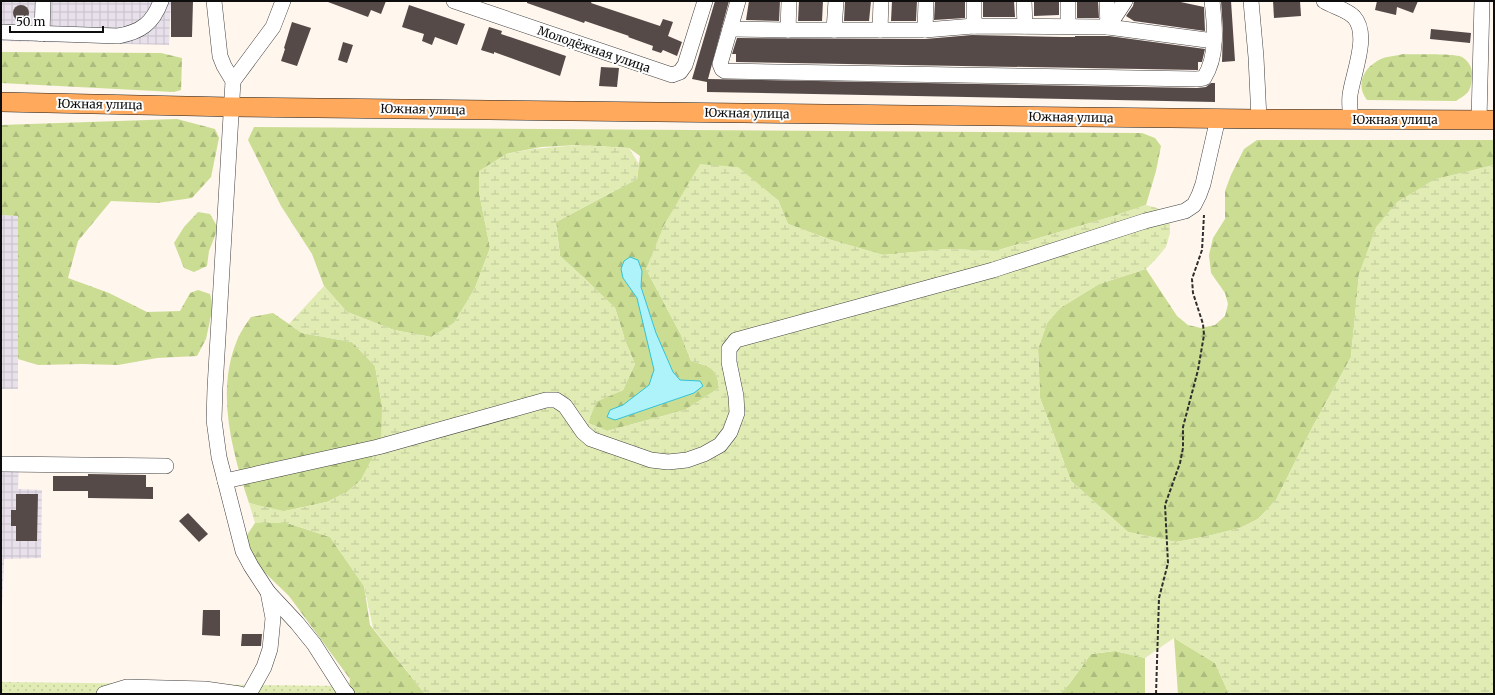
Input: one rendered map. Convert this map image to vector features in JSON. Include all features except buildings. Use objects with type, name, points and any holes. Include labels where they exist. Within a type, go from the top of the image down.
[{"type":"main road","name":"Южная улица","points":[[1,102],[232,107],[1258,119],[1487,120]]},
{"type":"street","points":[[42,34],[43,1]]},
{"type":"street","points":[[1,32],[118,36],[132,34],[144,27],[155,16],[161,1]]},
{"type":"street","points":[[214,1],[220,56],[233,81],[215,388],[214,420],[219,457],[243,551],[250,566],[268,592],[314,644],[347,694]]},
{"type":"street","points":[[233,81],[273,28],[283,1]]},
{"type":"street","name":"Молодёжная улица","points":[[454,1],[672,76],[680,72],[685,65],[706,1]]},
{"type":"street","points":[[738,1],[720,64],[722,69],[725,71],[1197,79],[1204,78],[1208,72],[1214,41],[1212,1]]},
{"type":"street","points":[[788,30],[789,1]]},
{"type":"street","points":[[834,30],[836,1]]},
{"type":"street","points":[[880,30],[881,1]]},
{"type":"street","points":[[925,30],[926,1]]},
{"type":"street","points":[[974,1],[974,26]]},
{"type":"street","points":[[1024,1],[1025,26]]},
{"type":"street","points":[[1068,1],[1068,26]]},
{"type":"street","points":[[1107,1],[1108,26]]},
{"type":"street","points":[[1108,26],[1125,1]]},
{"type":"street","points":[[1251,1],[1256,57],[1258,119]]},
{"type":"street","points":[[1324,1],[1346,11],[1354,17],[1361,32],[1359,51],[1350,94],[1351,119]]},
{"type":"street","points":[[1482,1],[1487,120]]},
{"type":"street","points":[[730,28],[788,30],[925,30],[974,26],[1108,26],[1214,41]]},
{"type":"street","points":[[225,481],[378,447],[546,400],[556,400],[565,406],[583,432],[591,439],[651,460],[668,462],[687,460],[704,454],[720,445],[730,432],[737,413],[736,396],[729,362],[729,349],[736,340],[993,270],[1145,221],[1185,211],[1194,205],[1203,184],[1218,118]]},
{"type":"street","points":[[1,464],[166,466]]},
{"type":"street","points":[[249,694],[264,667],[270,648],[273,618],[268,592]]},
{"type":"street","points":[[104,694],[127,687],[205,689],[240,694]]},
{"type":"path","points":[[1156,694],[1159,598],[1168,563],[1166,505],[1180,463],[1183,448],[1183,428],[1201,356],[1204,335],[1203,324],[1193,293],[1192,279],[1202,250],[1204,212]]},
{"type":"shaded area","points":[[1,1],[171,1],[169,45],[1,41]]},
{"type":"shaded area","points":[[1,215],[18,216],[18,389],[1,389]]},
{"type":"shaded area","points":[[1,458],[19,458],[18,489],[42,490],[41,558],[4,559],[1,632]]},
{"type":"green space","points":[[1,52],[161,53],[182,58],[181,90],[174,92],[1,83]]},
{"type":"green space","points":[[1403,54],[1462,57],[1469,63],[1472,72],[1471,87],[1466,94],[1456,101],[1367,100],[1363,94],[1362,88],[1363,76],[1366,71],[1375,62],[1381,59]]},
{"type":"green space","points":[[177,119],[215,129],[219,138],[211,177],[192,198],[157,203],[111,201],[78,241],[68,278],[109,293],[147,312],[180,311],[190,293],[198,290],[210,294],[213,306],[206,339],[197,356],[157,358],[118,365],[38,365],[18,359],[18,216],[1,215],[1,125]]},
{"type":"green space","points":[[254,127],[1142,133],[1155,138],[1161,146],[1156,171],[1146,205],[995,251],[947,249],[883,255],[831,240],[788,224],[778,200],[646,269],[681,335],[691,361],[711,368],[716,375],[719,388],[685,410],[607,431],[588,423],[596,401],[623,390],[635,364],[626,343],[615,308],[560,256],[556,222],[637,179],[640,156],[629,148],[578,145],[541,147],[506,154],[479,192],[490,248],[475,288],[454,323],[431,337],[394,330],[347,312],[324,286],[312,254],[281,206],[248,140]],"holes":[[[624,261],[642,271],[641,287],[656,333],[673,372],[680,380],[700,381],[694,393],[615,420],[607,417],[610,410],[623,405],[649,385],[654,370],[637,298],[623,278],[621,269]]]},
{"type":"green space","points":[[1257,140],[1494,140],[1494,165],[1435,180],[1359,274],[1351,357],[1312,428],[1276,500],[1258,519],[1240,528],[1176,542],[1128,532],[1071,481],[1040,398],[1038,349],[1047,323],[1060,308],[1099,284],[1146,269],[1177,316],[1188,325],[1201,328],[1215,325],[1225,316],[1228,304],[1225,293],[1211,273],[1209,255],[1213,238],[1225,219],[1225,191],[1231,175],[1244,149]]},
{"type":"green space","points":[[578,145],[629,148],[639,164],[637,179],[556,222],[560,256],[615,308],[626,343],[635,364],[623,390],[596,402],[588,423],[607,431],[685,410],[719,388],[716,375],[711,368],[691,361],[681,335],[646,269],[664,225],[700,164],[738,167],[778,200],[788,224],[831,240],[883,255],[947,249],[995,251],[1146,205],[1157,208],[1164,214],[1170,224],[1170,233],[1166,247],[1156,259],[1146,269],[1099,284],[1060,308],[1047,323],[1038,349],[1040,398],[1071,481],[1128,532],[1176,542],[1240,528],[1258,519],[1276,500],[1312,428],[1351,357],[1359,274],[1376,227],[1397,202],[1435,179],[1494,165],[1494,694],[1229,694],[1215,663],[1174,638],[1145,658],[1115,651],[1091,654],[1060,694],[425,694],[373,628],[364,586],[330,537],[287,523],[255,523],[249,503],[284,511],[327,502],[347,492],[361,480],[381,440],[382,405],[375,366],[352,342],[302,333],[289,324],[324,286],[347,312],[394,330],[431,337],[454,323],[475,288],[490,248],[479,192],[479,171],[506,154],[533,149]]},
{"type":"green space","points":[[198,212],[210,214],[218,228],[209,251],[207,266],[194,272],[184,268],[174,243],[184,227]]},
{"type":"green space","points":[[273,313],[302,333],[352,342],[375,366],[382,405],[382,440],[361,480],[347,492],[327,502],[280,512],[249,503],[232,442],[228,421],[227,400],[231,358],[238,338],[251,317]]},
{"type":"green space","points":[[255,523],[287,523],[330,537],[364,586],[370,625],[425,694],[357,694],[349,687],[350,679],[289,596],[256,564],[245,538]]},
{"type":"green space","points":[[1174,638],[1215,663],[1229,694],[1178,694]]},
{"type":"green space","points":[[1115,651],[1145,658],[1145,694],[1060,694],[1091,654]]},
{"type":"green space","points":[[1,682],[347,686],[357,694],[1,694]]},
{"type":"water","points":[[630,257],[638,260],[642,271],[641,287],[656,333],[673,372],[680,380],[700,381],[703,386],[694,393],[615,420],[607,417],[610,410],[623,405],[649,385],[654,370],[637,298],[623,278],[621,269],[624,261]]}]
